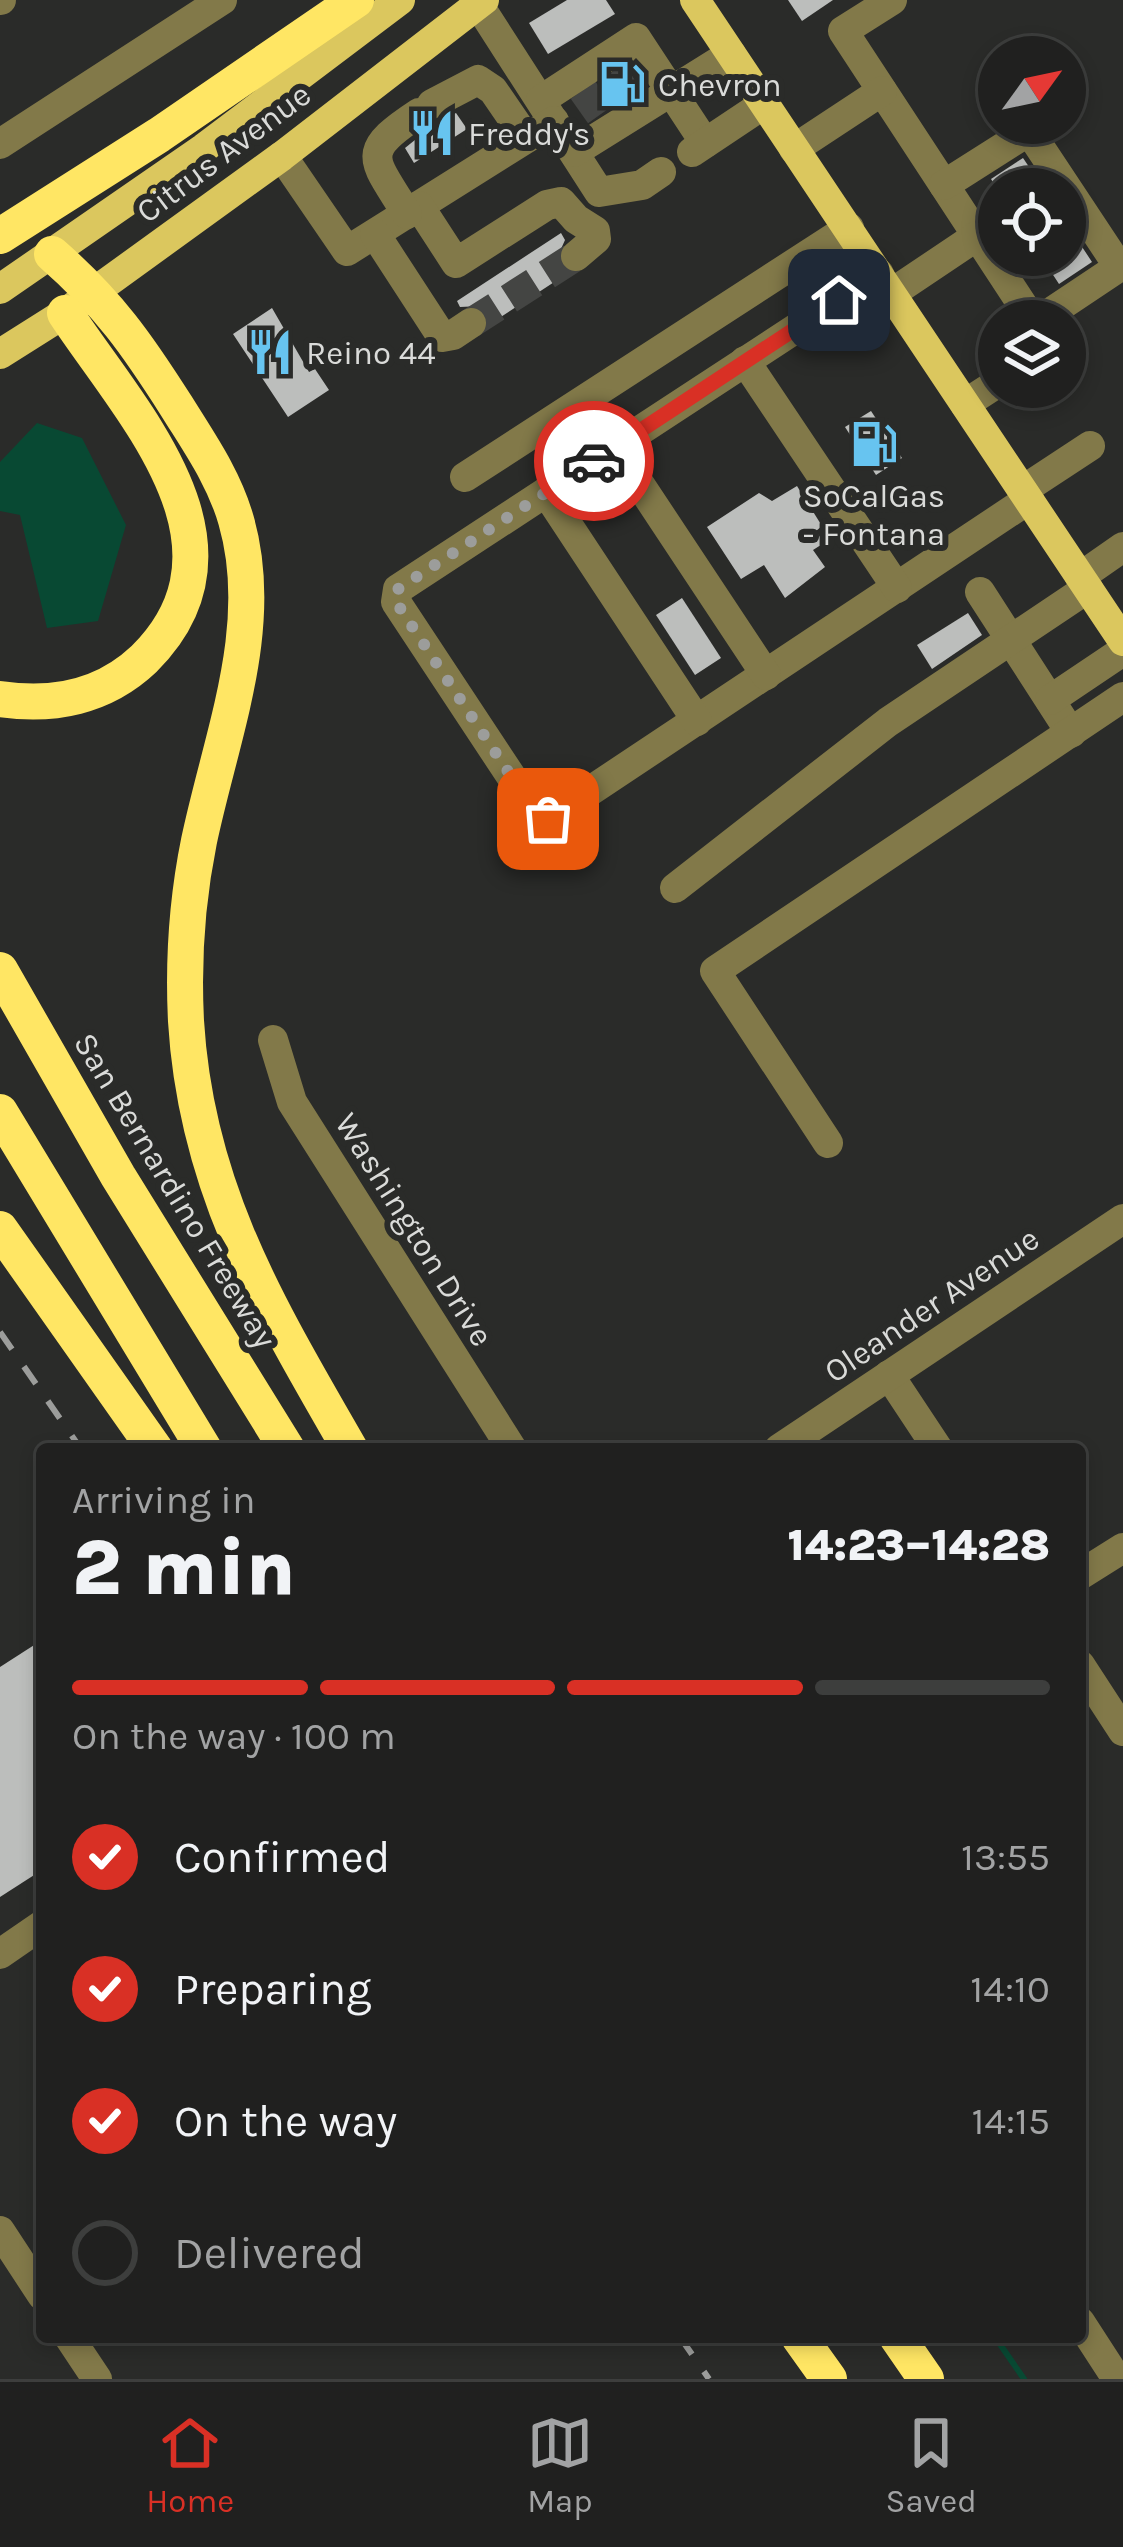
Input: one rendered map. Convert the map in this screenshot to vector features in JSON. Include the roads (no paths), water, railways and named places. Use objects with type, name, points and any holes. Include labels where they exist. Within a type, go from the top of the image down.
[{"type":"highway","points":[[0,236],[159,135],[356,0]]},
{"type":"highway","points":[[0,699],[43,703],[72,699],[123,675],[161,638],[180,604],[188,574],[188,518],[171,472],[52,254]]},
{"type":"highway","points":[[80,302],[134,338],[219,475],[237,525],[246,568],[244,638],[199,842],[188,918],[184,976],[193,1087],[221,1201],[246,1261],[347,1443]]},
{"type":"highway","name":"San Bernardino Freeway","points":[[0,970],[118,1176],[283,1443]]},
{"type":"highway","points":[[0,1112],[200,1443]]},
{"type":"highway","points":[[0,1229],[151,1443]]},
{"type":"highway","points":[[804,2343],[829,2379]]},
{"type":"highway","points":[[901,2343],[926,2379]]},
{"type":"main road","name":"Citrus Avenue","points":[[0,290],[204,148],[400,0]]},
{"type":"main road","name":"Citrus Avenue","points":[[0,354],[282,156],[481,2]]},
{"type":"main road","points":[[706,4],[764,104],[1123,641]]},
{"type":"street","points":[[0,144],[222,0]]},
{"type":"street","points":[[892,0],[843,31],[1021,300]]},
{"type":"street","points":[[481,2],[598,191],[642,185],[661,172]]},
{"type":"street","points":[[282,156],[347,251],[526,138],[548,111],[636,38],[698,147],[764,104]]},
{"type":"street","points":[[574,152],[731,53]]},
{"type":"street","points":[[526,138],[494,90],[478,80],[381,138],[377,164],[456,263],[548,205],[561,202],[595,230],[596,239],[576,256]]},
{"type":"street","points":[[794,149],[882,91]]},
{"type":"street","points":[[944,185],[1029,131],[1120,267],[1069,300]]},
{"type":"street","points":[[465,477],[849,228]]},
{"type":"street","points":[[375,234],[442,337],[471,323]]},
{"type":"street","points":[[977,236],[746,361],[398,589],[396,602],[536,814],[548,819],[897,588],[1090,446]]},
{"type":"street","points":[[746,361],[897,588]]},
{"type":"street","points":[[965,404],[978,396]]},
{"type":"street","points":[[615,447],[766,675]]},
{"type":"street","points":[[546,492],[698,721]]},
{"type":"street","points":[[676,888],[888,722],[1012,639],[1123,547]]},
{"type":"street","points":[[980,592],[1071,733]]},
{"type":"street","points":[[1050,700],[1123,651]]},
{"type":"street","points":[[828,1143],[715,971],[1123,697]]},
{"type":"street","name":"Washington Drive","points":[[273,1040],[292,1102],[508,1443]]},
{"type":"street","name":"Oleander Avenue","points":[[788,1443],[1123,1219]]},
{"type":"street","points":[[889,1376],[934,1443]]},
{"type":"street","points":[[1086,1571],[1123,1548]]},
{"type":"street","points":[[1086,1674],[1123,1731]]},
{"type":"street","points":[[0,1954],[36,1929]]},
{"type":"street","points":[[0,2231],[36,2286]]},
{"type":"street","points":[[1086,2331],[1117,2379]]},
{"type":"street","points":[[73,2343],[97,2379]]},
{"type":"waterway","points":[[999,2343],[1024,2379]]},
{"type":"tunnel","points":[[612,72],[634,107]]},
{"type":"tunnel","points":[[583,90],[607,124]]},
{"type":"tunnel","points":[[471,323],[576,256]]},
{"type":"railway","points":[[0,1332],[77,1443]]},
{"type":"railway","points":[[684,2343],[709,2379]]},
{"type":"place","name":"Chevron","points":[[622,84]]},
{"type":"place","name":"Freddy's","points":[[432,133]]},
{"type":"place","name":"Reino 44","points":[[270,352]]},
{"type":"place","name":"SoCalGas - Fontana","points":[[874,444]]}]
